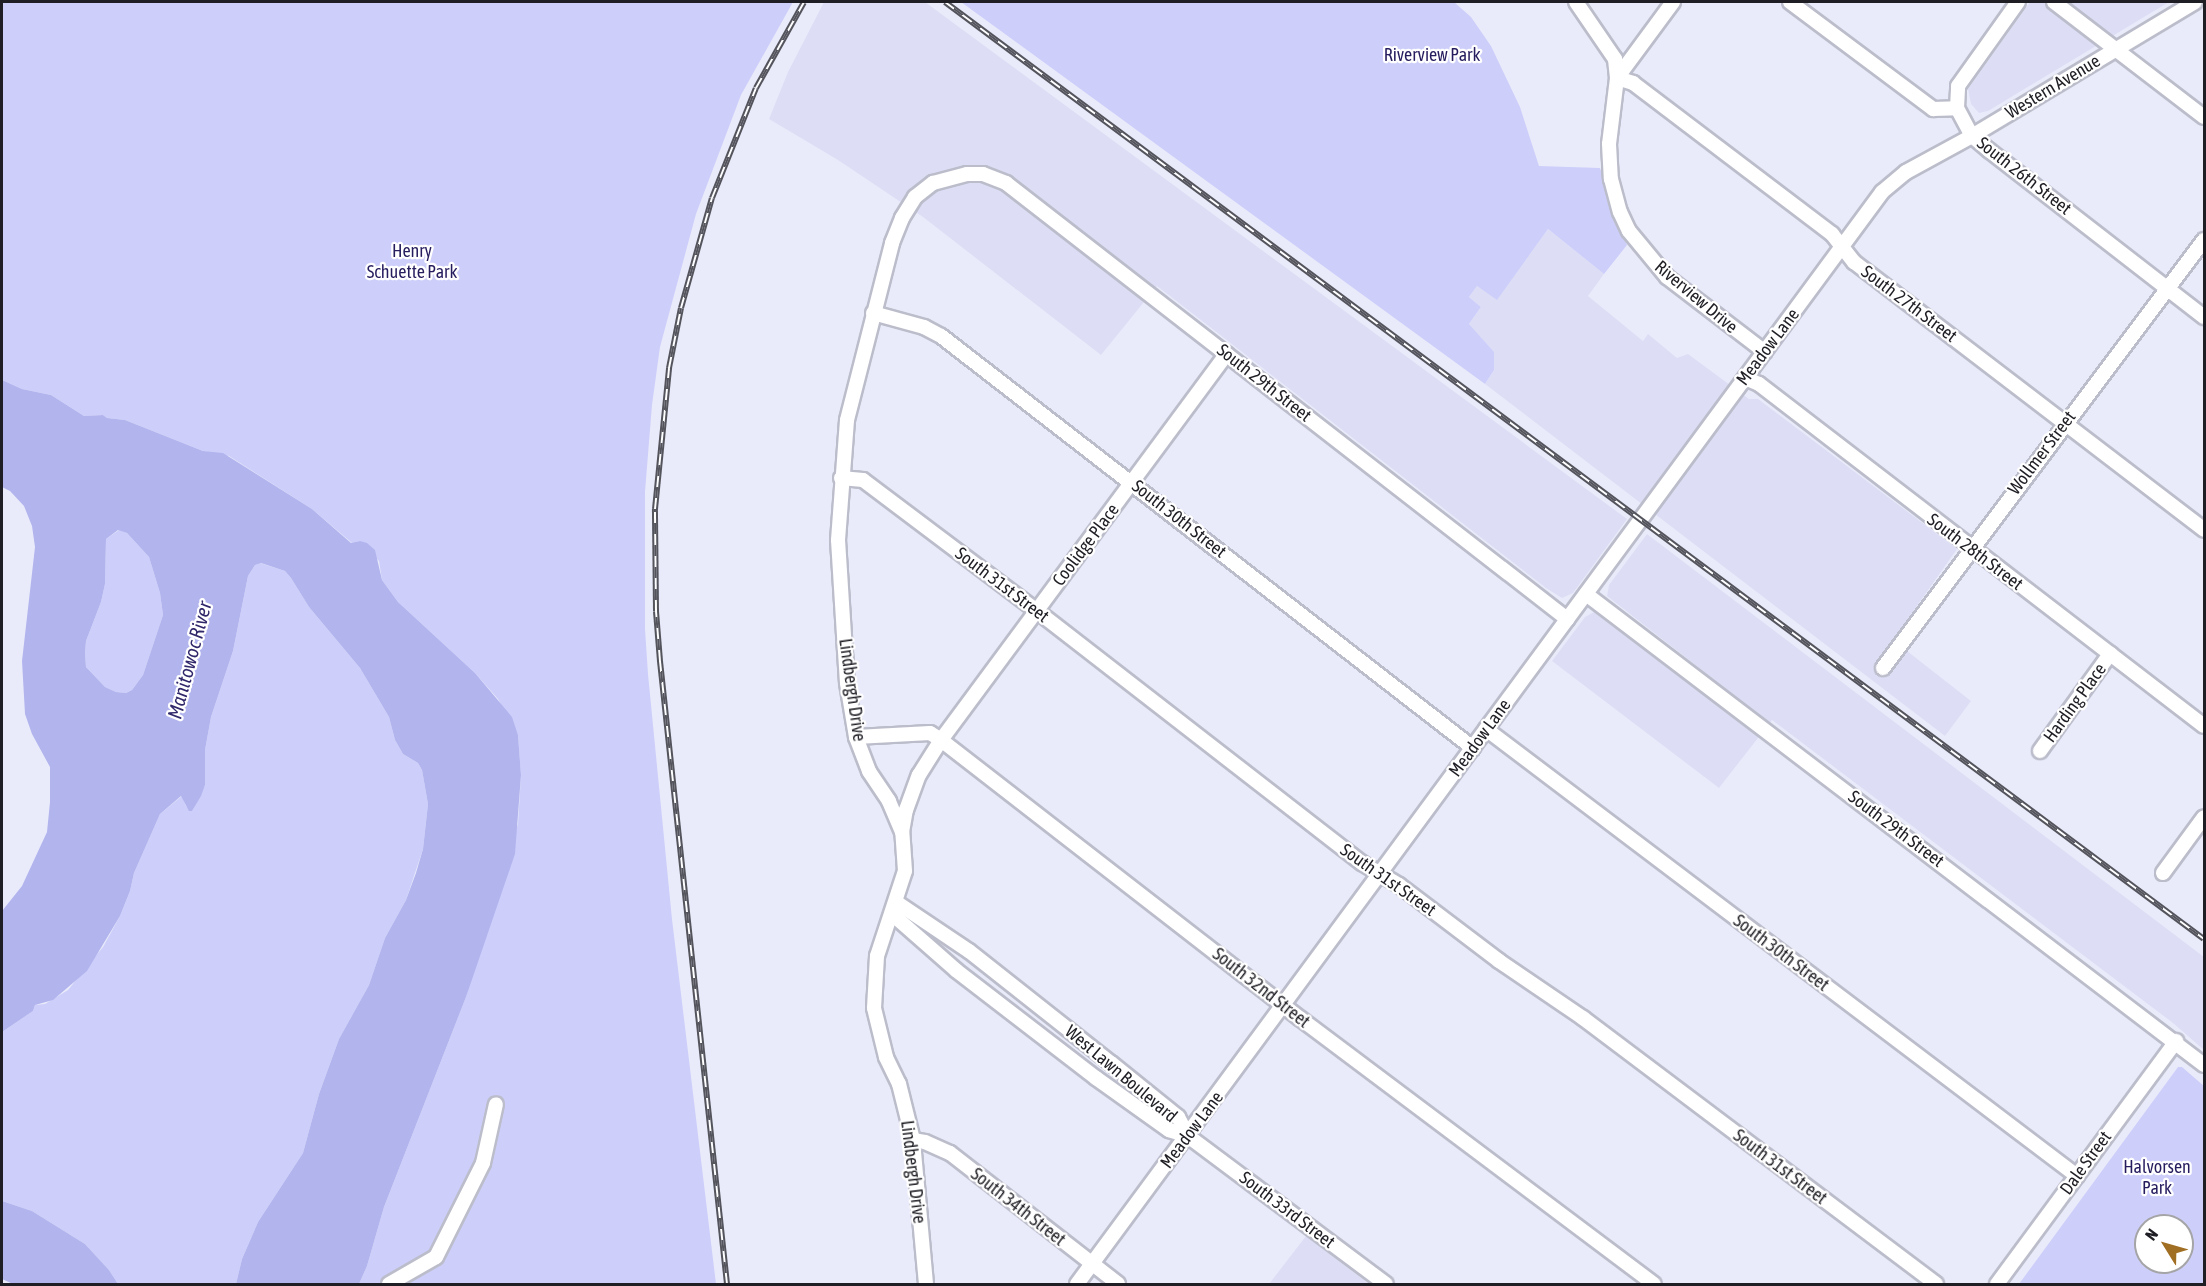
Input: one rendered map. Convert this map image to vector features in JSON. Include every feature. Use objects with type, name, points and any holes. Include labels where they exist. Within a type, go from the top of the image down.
[{"type":"street","name":"Riverview Drive","points":[[1576,2],[1615,59],[1617,78],[1610,121],[1611,179],[1620,212],[1629,231],[1667,277],[1765,352]]},
{"type":"street","points":[[1617,78],[1673,2]]},
{"type":"street","points":[[1790,2],[1933,109],[1957,108],[1958,86],[2018,2]]},
{"type":"street","points":[[2054,2],[2205,117]]},
{"type":"street","name":"Western Avenue","points":[[1882,192],[1906,172],[1972,136],[2195,2]]},
{"type":"street","name":"South 27th Street","points":[[1617,78],[1633,83],[1832,234],[1854,262],[2205,530]]},
{"type":"street","name":"South 26th Street","points":[[1957,108],[1972,136],[2205,317]]},
{"type":"street","name":"South 29th Street","points":[[949,177],[983,174],[1006,183],[1567,620]]},
{"type":"street","name":"Lindbergh Drive","points":[[926,1284],[913,1140],[899,1084],[886,1057],[874,1008],[877,956],[905,871],[902,832],[889,801],[869,771],[856,737],[847,684],[838,540],[847,420],[892,243],[902,218],[915,197],[933,183],[949,177]]},
{"type":"street","name":"Meadow Lane","points":[[1077,1284],[1882,192]]},
{"type":"street","name":"Wollmer Street","points":[[1883,668],[2065,423],[2205,240]]},
{"type":"street","name":"South 30th Street","points":[[873,313],[924,327],[942,336],[1473,748]]},
{"type":"street","name":"Coolidge Place","points":[[902,832],[906,810],[920,775],[941,740],[1227,354]]},
{"type":"street","name":"South 28th Street","points":[[1745,378],[1759,384],[1971,549],[2205,726]]},
{"type":"street","name":"South 31st Street","points":[[841,478],[863,480],[1380,875],[1399,885],[1499,961],[1583,1018],[1936,1284]]},
{"type":"street","name":"South 29th Street","points":[[1586,594],[2205,1065]]},
{"type":"street","name":"Harding Place","points":[[2040,751],[2110,654]]},
{"type":"street","name":"South 30th Street","points":[[1486,729],[2077,1176]]},
{"type":"street","name":"South 32nd Street","points":[[856,737],[930,733],[941,740],[1284,1006],[1654,1284]]},
{"type":"street","points":[[2163,873],[2205,817]]},
{"type":"street","name":"West Lawn Boulevard","points":[[894,908],[957,971],[1096,1078],[1168,1130],[1188,1136]]},
{"type":"street","name":"West Lawn Boulevard","points":[[894,908],[969,951],[1178,1117],[1188,1136]]},
{"type":"street","name":"Dale Street","points":[[1997,1284],[2176,1041]]},
{"type":"street","points":[[389,1284],[436,1257],[483,1163],[496,1104]]},
{"type":"street","name":"South 33rd Street","points":[[1188,1136],[1386,1284]]},
{"type":"street","name":"South 34th Street","points":[[913,1140],[925,1142],[950,1153],[1118,1284]]},
{"type":"shaded area","points":[[824,2],[925,2],[1627,519],[1573,593],[1562,598],[1546,588],[1157,286],[1101,355],[923,217],[838,160],[769,119],[788,72]]},
{"type":"shaded area","points":[[2030,2],[2169,2],[1988,111],[1979,113],[1971,104],[1968,89]]},
{"type":"shaded area","points":[[1548,229],[1604,274],[1588,296],[1643,341],[1648,334],[1677,358],[1688,354],[1749,399],[1758,399],[1957,549],[1893,640],[1971,701],[1945,736],[1485,384],[1494,370],[1469,324],[1481,307],[1469,297],[1477,286],[1497,299]]},
{"type":"shaded area","points":[[1647,534],[2204,957],[2204,1050],[2173,1023],[1772,720],[1719,788],[1552,661],[1585,617],[1594,612],[1686,682],[1698,667],[1607,596],[1609,585]]},
{"type":"shaded area","points":[[1306,1236],[1369,1284],[1269,1284]]},
{"type":"green space","name":"Henry Schuette Park","points":[[2,2],[793,2],[741,95],[696,214],[660,347],[652,405],[645,492],[645,629],[648,674],[672,919],[716,1284],[359,1284],[367,1266],[384,1207],[466,997],[518,824],[521,775],[518,735],[498,699],[475,673],[398,602],[382,580],[379,561],[360,541],[352,543],[312,509],[229,456],[203,451],[125,420],[107,418],[103,415],[84,416],[51,395],[22,389],[2,380]]},
{"type":"green space","name":"Riverview Park","points":[[961,2],[1454,2],[1471,17],[1491,46],[1520,107],[1539,166],[1600,168],[1627,245],[1604,274],[1548,229],[1497,300],[1477,286],[1469,297],[1481,307],[1469,324],[1494,352],[1494,370],[1485,384]]},
{"type":"green space","points":[[119,530],[127,533],[149,557],[160,593],[163,615],[143,675],[132,690],[126,693],[105,687],[86,667],[85,653],[86,641],[101,602],[105,584],[106,539]]},
{"type":"green space","points":[[260,563],[285,571],[291,578],[309,607],[360,668],[389,717],[395,740],[403,754],[418,763],[422,770],[428,804],[423,849],[406,900],[385,938],[369,985],[339,1039],[319,1094],[303,1153],[258,1222],[242,1259],[236,1284],[118,1284],[109,1270],[85,1244],[32,1211],[2,1201],[2,1032],[33,1011],[35,1005],[45,1004],[68,990],[103,947],[120,916],[134,873],[160,814],[182,796],[186,806],[192,811],[205,785],[205,750],[211,717],[233,651],[248,576],[255,565]]},
{"type":"green space","name":"Halvorsen Park","points":[[2178,1067],[2182,1067],[2204,1086],[2204,1284],[2019,1284]]},
{"type":"water","name":"Manitowoc River","points":[[2,380],[22,389],[51,395],[84,416],[103,415],[107,418],[125,420],[203,451],[223,453],[312,509],[351,543],[360,541],[367,543],[375,550],[382,580],[398,602],[475,673],[512,717],[518,735],[521,775],[515,854],[466,997],[384,1207],[367,1266],[359,1284],[236,1284],[242,1259],[258,1222],[303,1153],[319,1094],[339,1039],[369,985],[385,938],[406,900],[416,873],[423,849],[428,804],[422,770],[418,763],[403,754],[395,740],[389,717],[360,668],[309,607],[291,578],[285,571],[261,563],[255,565],[248,576],[233,651],[211,717],[205,750],[205,785],[201,796],[192,811],[189,811],[181,796],[160,814],[134,873],[120,916],[87,971],[53,1000],[35,1005],[33,1011],[2,1032],[2,911],[22,886],[47,832],[50,767],[32,734],[25,714],[22,661],[35,547],[32,526],[24,506],[10,491],[2,487]],"holes":[[[118,530],[127,533],[149,557],[160,593],[163,615],[143,675],[132,690],[126,693],[105,687],[86,667],[85,653],[86,641],[101,602],[105,584],[106,539]]]},
{"type":"water","points":[[2,1201],[32,1211],[85,1244],[109,1270],[118,1284],[13,1284],[2,1279]]},
{"type":"railway","points":[[727,1284],[660,661],[656,611],[655,509],[669,368],[681,308],[712,198],[756,88],[804,2]]},
{"type":"railway","points":[[945,2],[2204,939]]}]
